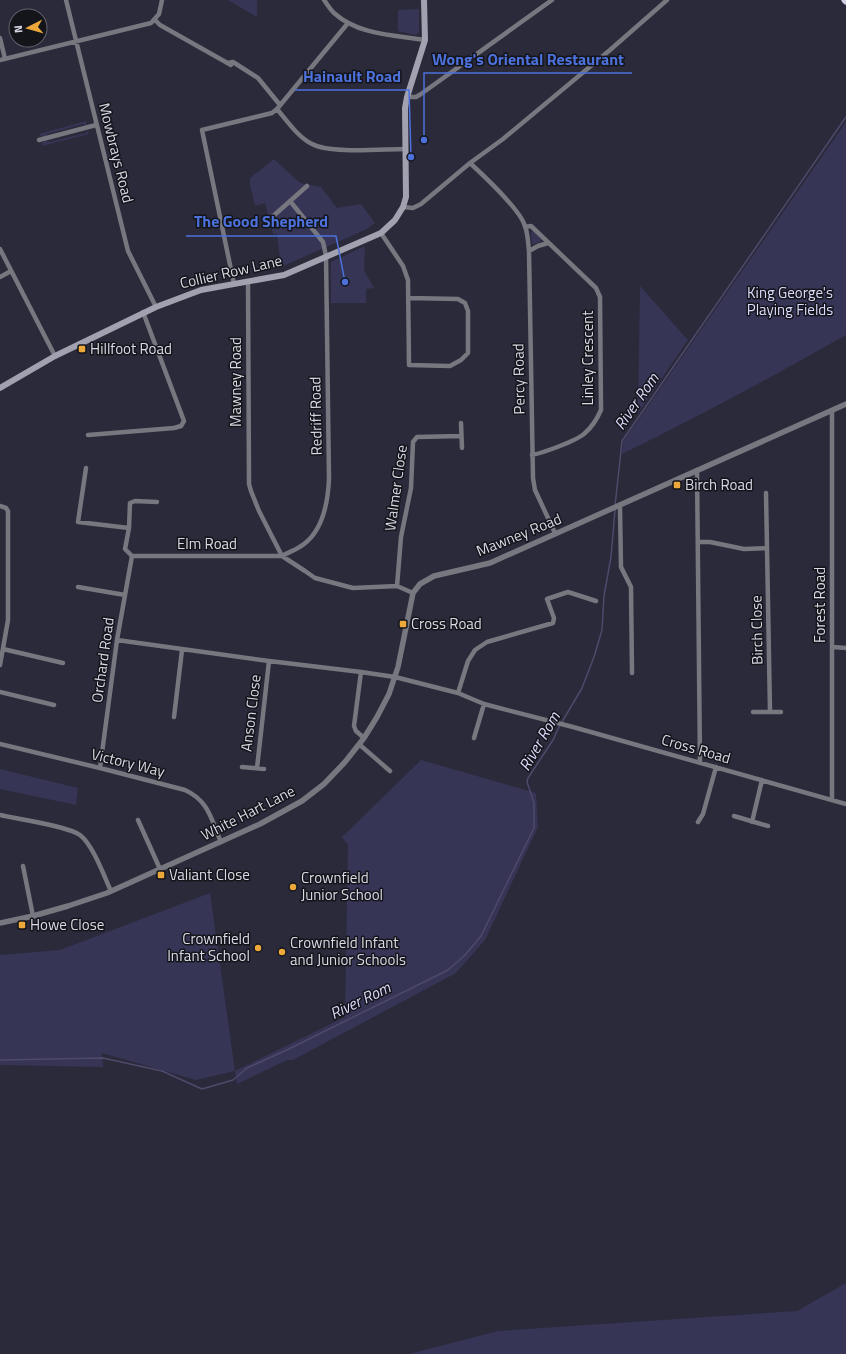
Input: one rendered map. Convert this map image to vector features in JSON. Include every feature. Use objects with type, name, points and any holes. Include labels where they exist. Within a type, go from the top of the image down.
[{"type":"main road","name":"Collier Row Lane","points":[[0,388],[55,356],[156,306],[201,290],[284,275],[380,233],[395,220],[403,207],[406,197],[405,108],[425,40],[424,0]]},
{"type":"street","name":"Mowbrays Road","points":[[66,0],[75,42],[128,251],[156,306]]},
{"type":"street","points":[[0,38],[3,60],[151,23],[159,14],[162,0]]},
{"type":"street","points":[[324,0],[333,12],[348,23],[363,30],[425,40]]},
{"type":"street","points":[[407,97],[416,97],[421,94],[552,0]]},
{"type":"street","points":[[403,207],[417,207],[470,162],[503,138],[610,50],[667,0]]},
{"type":"street","points":[[155,20],[160,25],[229,64],[234,62],[258,78],[300,135],[312,144],[328,150],[405,149]]},
{"type":"street","points":[[234,284],[202,130],[272,113],[348,23]]},
{"type":"street","points":[[39,140],[96,125]]},
{"type":"street","name":"Percy Road","points":[[470,162],[520,215],[526,226],[529,251],[532,478],[535,490],[555,533]]},
{"type":"street","points":[[271,218],[307,186]]},
{"type":"street","name":"Redriff Road","points":[[282,556],[304,545],[315,533],[323,517],[328,496],[329,479],[326,256],[324,242],[290,201]]},
{"type":"street","name":"Linley Crescent","points":[[526,226],[531,226],[596,288],[600,297],[601,410],[596,421],[584,435],[554,448],[532,455]]},
{"type":"street","points":[[380,233],[403,266],[408,280],[409,366],[450,366],[461,360],[468,353],[468,310],[465,303],[458,299],[409,298]]},
{"type":"street","points":[[529,251],[548,242]]},
{"type":"street","points":[[0,249],[55,356]]},
{"type":"street","points":[[0,277],[11,272]]},
{"type":"street","name":"Mawney Road","points":[[248,282],[250,491],[282,556],[315,578],[353,588],[396,586],[413,593],[420,584],[429,578],[447,572],[490,563],[846,404]]},
{"type":"street","points":[[88,435],[174,428],[181,426],[184,421],[143,312]]},
{"type":"street","name":"Forest Road","points":[[832,411],[832,800]]},
{"type":"street","points":[[461,423],[462,448]]},
{"type":"street","name":"Walmer Close","points":[[396,586],[401,537],[411,488],[413,442],[417,437],[461,436]]},
{"type":"street","points":[[86,468],[78,522],[129,528]]},
{"type":"street","points":[[697,470],[700,763]]},
{"type":"street","name":"Birch Close","points":[[766,493],[770,711]]},
{"type":"street","points":[[132,556],[125,549],[129,528],[130,503],[134,501],[157,502]]},
{"type":"street","points":[[618,505],[620,508],[622,566],[631,587],[632,673]]},
{"type":"street","points":[[0,506],[6,508],[8,511],[8,620],[0,665]]},
{"type":"street","points":[[698,542],[710,542],[744,549],[767,548]]},
{"type":"street","name":"Elm Road","points":[[132,556],[282,556]]},
{"type":"street","name":"Orchard Road","points":[[100,768],[117,640],[132,556]]},
{"type":"street","points":[[78,587],[125,595]]},
{"type":"street","points":[[458,693],[468,661],[476,650],[487,642],[553,623],[554,618],[547,599],[568,592],[596,601]]},
{"type":"street","name":"White Hart Lane","points":[[0,923],[33,916],[79,903],[111,891],[260,824],[302,801],[324,784],[360,745],[389,694],[401,654],[413,593]]},
{"type":"street","name":"Cross Road","points":[[117,640],[182,650],[395,677],[458,693],[484,704],[573,726],[846,804]]},
{"type":"street","points":[[832,647],[846,648]]},
{"type":"street","points":[[3,649],[63,663]]},
{"type":"street","points":[[174,717],[182,650]]},
{"type":"street","name":"Anson Close","points":[[257,768],[269,661]]},
{"type":"street","points":[[361,672],[354,726],[356,731],[364,738]]},
{"type":"street","points":[[0,692],[54,705]]},
{"type":"street","points":[[474,738],[484,704]]},
{"type":"street","points":[[754,712],[781,712]]},
{"type":"street","name":"Victory Way","points":[[0,744],[100,768],[192,793],[204,804],[221,842]]},
{"type":"street","points":[[360,745],[390,771]]},
{"type":"street","name":"Anson Close","points":[[242,766],[264,769]]},
{"type":"street","points":[[698,822],[703,814],[716,767]]},
{"type":"street","points":[[752,822],[762,780]]},
{"type":"street","points":[[0,815],[64,829],[80,835],[89,845],[111,891]]},
{"type":"street","points":[[734,816],[768,826]]},
{"type":"street","points":[[138,820],[160,869]]},
{"type":"street","points":[[23,866],[33,916]]},
{"type":"green space","points":[[228,0],[257,0],[257,17]]},
{"type":"green space","points":[[419,9],[419,32],[416,35],[398,31],[398,10]]},
{"type":"green space","points":[[86,121],[86,126],[83,124],[47,134],[46,137],[42,137],[39,134]]},
{"type":"green space","name":"King George's Playing Fields","points":[[846,122],[846,335],[679,426],[622,454],[623,442]]},
{"type":"green space","points":[[87,130],[89,134],[42,146],[43,142],[50,142],[86,133]]},
{"type":"green space","points":[[274,159],[300,183],[321,187],[337,208],[361,204],[375,223],[367,229],[281,267],[277,234],[273,234],[265,203],[255,206],[250,185],[250,178]]},
{"type":"green space","points":[[533,231],[541,239],[540,242],[532,244],[531,232]]},
{"type":"green space","points":[[365,246],[364,270],[374,288],[366,289],[366,303],[331,303],[331,262]]},
{"type":"green space","points":[[640,286],[688,340],[638,413]]},
{"type":"green space","points":[[421,760],[536,793],[538,827],[485,940],[456,973],[293,1060],[287,1060],[237,1084],[235,1071],[345,1017],[348,845],[342,837]]},
{"type":"green space","points":[[0,769],[78,788],[76,805],[0,789]]},
{"type":"green space","points":[[210,893],[235,1071],[196,1080],[102,1053],[103,1067],[0,1065],[0,955],[60,950]]},
{"type":"green space","points":[[846,1283],[846,1354],[409,1354],[498,1331],[797,1311]]},
{"type":"waterway","name":"River Rom","points":[[615,506],[622,441],[846,117]]},
{"type":"waterway","name":"River Rom","points":[[562,722],[582,688],[594,657],[602,630],[604,596],[611,557],[615,510]]},
{"type":"waterway","name":"River Rom","points":[[0,1060],[103,1058],[162,1071],[202,1089],[233,1080],[247,1068],[289,1049],[448,970],[465,955],[481,936],[534,828],[534,803],[527,782],[528,778],[553,740],[560,725]]},
{"type":"place","name":"Wong's Oriental Restaurant","points":[[424,140]]},
{"type":"place","name":"Hainault Road","points":[[411,157]]},
{"type":"place","name":"The Good Shepherd","points":[[345,282]]},
{"type":"place","name":"Hillfoot Road","points":[[82,349]]},
{"type":"place","name":"Birch Road","points":[[677,485]]},
{"type":"place","name":"Cross Road","points":[[403,624]]},
{"type":"place","name":"Valiant Close","points":[[161,875]]},
{"type":"place","name":"Crownfield Junior School","points":[[293,887]]},
{"type":"place","name":"Howe Close","points":[[22,925]]},
{"type":"place","name":"Crownfield Infant School","points":[[258,948]]},
{"type":"place","name":"Crownfield Infant and Junior Schools","points":[[282,952]]}]
